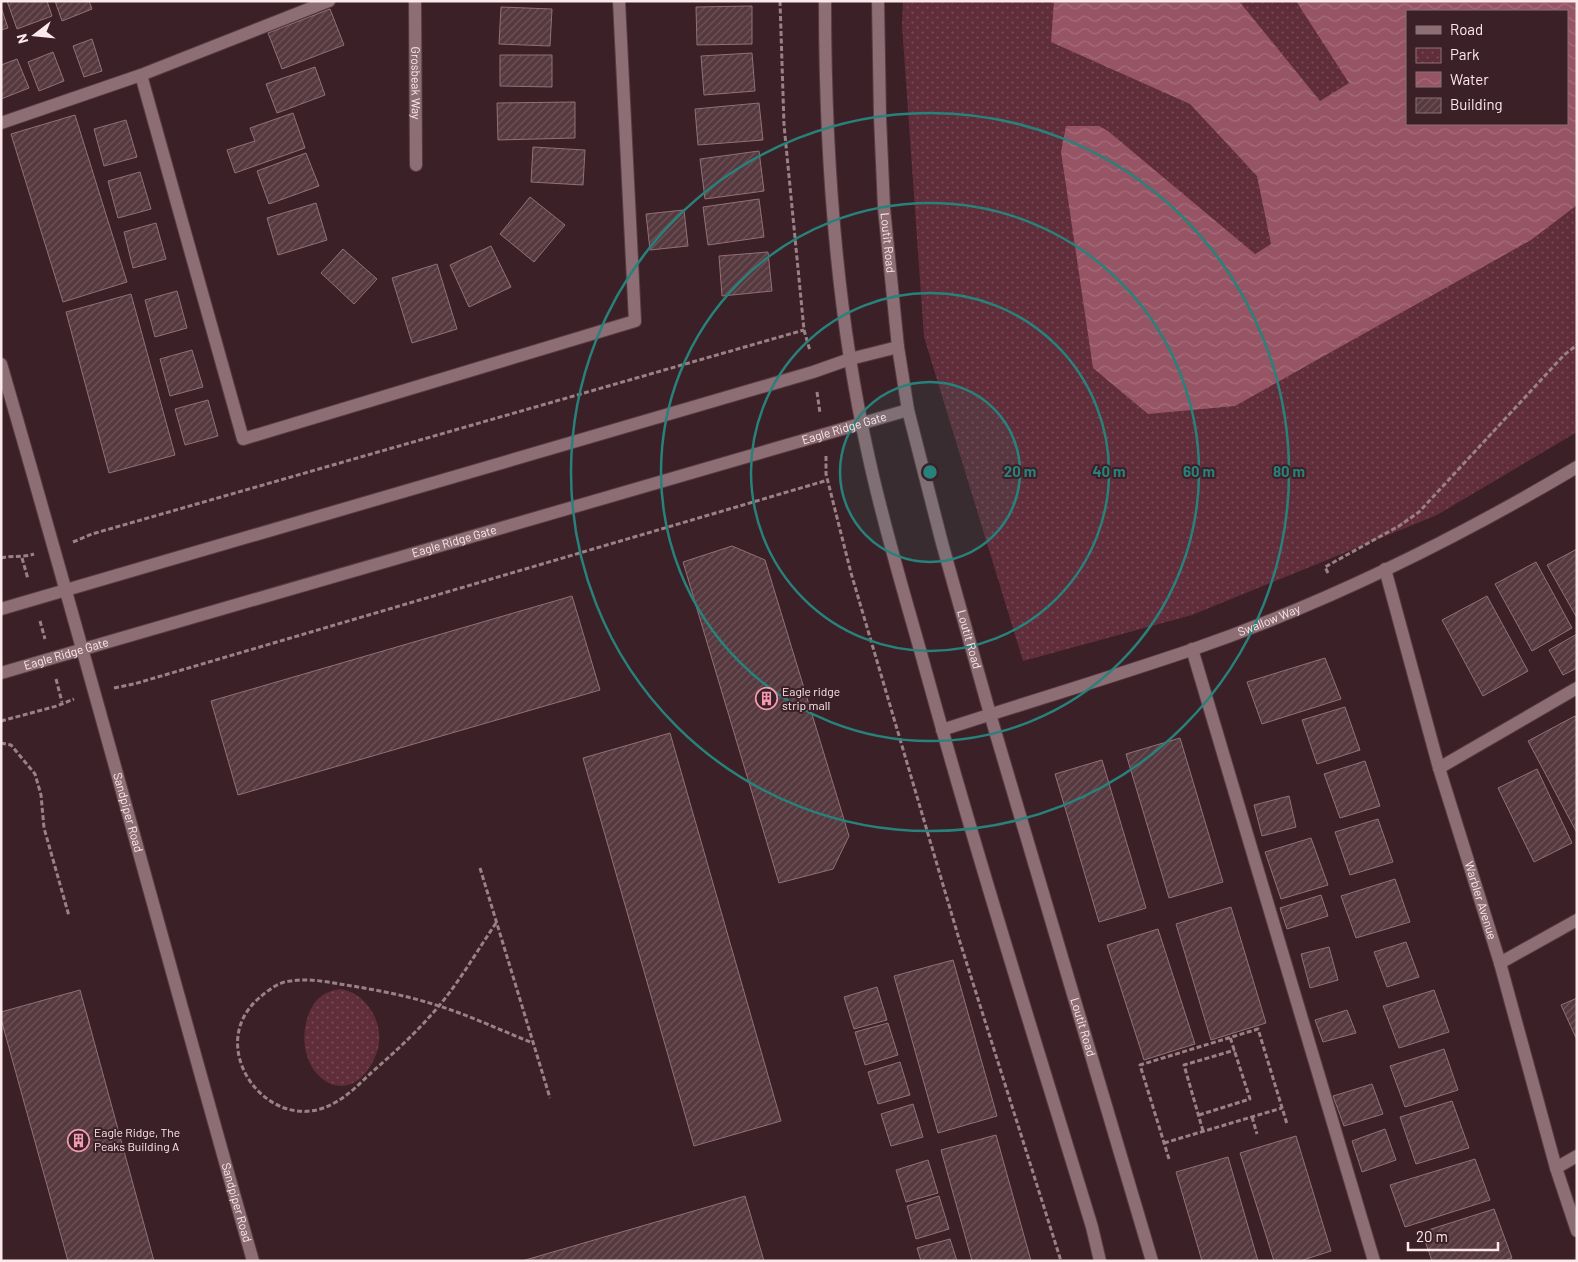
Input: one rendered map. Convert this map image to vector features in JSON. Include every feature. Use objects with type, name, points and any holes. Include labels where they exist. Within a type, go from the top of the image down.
[{"type":"street","points":[[1,123],[141,75],[329,1]]},
{"type":"street","name":"Grosbeak Way","points":[[415,1],[416,165]]},
{"type":"street","points":[[141,75],[243,439],[635,321],[619,1]]},
{"type":"street","points":[[825,1],[825,101],[830,177],[850,359],[862,424],[888,536],[942,730],[1092,1227],[1100,1261]]},
{"type":"street","name":"Loutit Road","points":[[878,1],[884,208],[898,347],[908,410],[942,542],[990,714],[1152,1261]]},
{"type":"street","points":[[1,609],[813,372],[850,359],[898,347]]},
{"type":"street","name":"Sandpiper Road","points":[[1,364],[67,590],[148,893],[253,1261]]},
{"type":"street","name":"Eagle Ridge Gate","points":[[1,673],[908,410]]},
{"type":"street","name":"Swallow Way","points":[[942,730],[1192,649],[1337,592],[1385,570],[1532,494],[1577,467]]},
{"type":"street","name":"Warbler Avenue","points":[[1385,570],[1439,768],[1500,963],[1556,1168],[1577,1231]]},
{"type":"street","points":[[1192,649],[1374,1261]]},
{"type":"street","points":[[1439,768],[1577,688]]},
{"type":"street","points":[[1500,963],[1577,920]]},
{"type":"street","points":[[1556,1168],[1577,1156]]},
{"type":"path","points":[[780,1],[784,125],[804,330],[809,344],[824,435],[828,480],[851,572],[959,939],[1061,1261]]},
{"type":"path","points":[[85,539],[92,534],[804,330]]},
{"type":"path","points":[[1337,592],[1325,567],[1399,526],[1419,512],[1564,355],[1577,345]]},
{"type":"path","points":[[126,685],[144,682],[828,480]]},
{"type":"path","points":[[1,558],[15,555],[22,558],[62,702],[57,706],[1,722]]},
{"type":"path","points":[[1,743],[11,745],[35,774],[41,795],[44,828],[69,916]]},
{"type":"path","points":[[480,868],[550,1098]]},
{"type":"path","points":[[496,923],[439,1006],[404,1044],[335,1103],[314,1110],[292,1110],[271,1102],[253,1088],[242,1068],[238,1046],[241,1024],[252,1004],[268,989],[288,981],[311,979],[381,991],[439,1006],[534,1044]]},
{"type":"path","points":[[1169,1159],[1140,1065],[1230,1037],[1258,1029],[1287,1124]]},
{"type":"path","points":[[1199,1115],[1250,1100],[1230,1037]]},
{"type":"path","points":[[1203,1131],[1184,1065],[1235,1050]]},
{"type":"path","points":[[1164,1143],[1282,1108]]},
{"type":"path","points":[[1252,1117],[1257,1134]]},
{"type":"green space","points":[[903,1],[1577,1],[1577,432],[1437,515],[1192,615],[1023,661],[924,337],[902,25]]},
{"type":"green space","points":[[341,989],[351,992],[368,1006],[378,1025],[379,1036],[375,1057],[364,1075],[350,1084],[337,1086],[324,1080],[314,1070],[307,1055],[304,1036],[308,1016],[313,1005],[325,994]]},
{"type":"water","points":[[1054,1],[1239,1],[1320,101],[1349,83],[1296,1],[1577,1],[1577,205],[1531,240],[1235,406],[1148,414],[1093,368],[1061,152],[1066,126],[1099,126],[1108,131],[1255,254],[1271,244],[1257,176],[1190,104],[1051,42]]},
{"type":"building","points":[[7,1],[47,1],[52,16],[17,29]]},
{"type":"building","points":[[55,1],[89,1],[92,9],[62,21]]},
{"type":"building","points":[[752,6],[752,44],[697,45],[696,7]]},
{"type":"building","points":[[1,7],[8,28],[1,30]]},
{"type":"building","points":[[501,7],[552,9],[550,46],[499,44]]},
{"type":"building","points":[[330,9],[344,45],[282,69],[268,33]]},
{"type":"building","points":[[92,39],[102,71],[84,77],[73,46]]},
{"type":"building","points":[[53,52],[64,81],[39,91],[28,62]]},
{"type":"building","points":[[752,53],[755,91],[704,95],[701,56]]},
{"type":"building","points":[[500,55],[552,55],[552,87],[500,86]]},
{"type":"building","points":[[17,59],[29,88],[1,99],[1,65]]},
{"type":"building","points":[[315,67],[325,95],[277,113],[266,84]]},
{"type":"building","points":[[575,102],[575,138],[498,140],[497,103]]},
{"type":"building","points":[[759,103],[763,140],[698,145],[695,109]]},
{"type":"building","points":[[293,113],[305,148],[235,173],[227,150],[255,141],[250,128]]},
{"type":"building","points":[[75,115],[127,282],[63,302],[11,134]]},
{"type":"building","points":[[126,120],[137,157],[104,166],[94,129]]},
{"type":"building","points":[[533,147],[585,150],[583,185],[531,182]]},
{"type":"building","points":[[759,151],[764,191],[705,199],[700,159]]},
{"type":"building","points":[[306,153],[319,186],[269,204],[257,171]]},
{"type":"building","points":[[140,172],[151,209],[118,218],[108,181]]},
{"type":"building","points":[[530,197],[565,225],[534,262],[500,234]]},
{"type":"building","points":[[759,199],[764,237],[708,245],[703,207]]},
{"type":"building","points":[[316,203],[327,240],[278,255],[267,218]]},
{"type":"building","points":[[684,210],[688,246],[650,250],[646,214]]},
{"type":"building","points":[[156,223],[166,259],[133,268],[124,232]]},
{"type":"building","points":[[491,246],[511,287],[469,307],[450,265]]},
{"type":"building","points":[[343,249],[377,279],[354,304],[321,273]]},
{"type":"building","points":[[768,252],[772,291],[722,296],[719,256]]},
{"type":"building","points":[[437,264],[457,329],[412,343],[392,278]]},
{"type":"building","points":[[177,291],[187,328],[155,337],[145,300]]},
{"type":"building","points":[[131,294],[175,455],[109,473],[66,312]]},
{"type":"building","points":[[192,350],[203,387],[170,396],[160,359]]},
{"type":"building","points":[[208,400],[218,436],[185,445],[175,409]]},
{"type":"building","name":"Eagle ridge strip mall","points":[[732,546],[765,560],[849,836],[833,869],[779,883],[683,562]]},
{"type":"building","points":[[1577,549],[1577,618],[1547,565]]},
{"type":"building","points":[[1536,562],[1572,628],[1532,651],[1495,584]]},
{"type":"building","points":[[572,596],[600,690],[238,795],[211,701]]},
{"type":"building","points":[[1487,596],[1528,671],[1483,696],[1442,620]]},
{"type":"building","points":[[1577,634],[1577,668],[1563,675],[1549,650]]},
{"type":"building","points":[[1325,658],[1341,699],[1262,724],[1247,682]]},
{"type":"building","points":[[1345,707],[1360,750],[1317,764],[1302,720]]},
{"type":"building","points":[[1575,716],[1577,720],[1577,833],[1528,741]]},
{"type":"building","points":[[670,733],[781,1121],[694,1146],[583,758]]},
{"type":"building","points":[[1180,738],[1223,882],[1169,898],[1126,754]]},
{"type":"building","points":[[1102,760],[1146,908],[1099,922],[1055,774]]},
{"type":"building","points":[[1365,761],[1380,806],[1340,818],[1324,774]]},
{"type":"building","points":[[1537,769],[1572,843],[1534,862],[1498,788]]},
{"type":"building","points":[[1289,796],[1296,827],[1262,836],[1254,805]]},
{"type":"building","points":[[1378,819],[1393,862],[1350,875],[1335,832]]},
{"type":"building","points":[[1311,838],[1328,885],[1281,899],[1265,852]]},
{"type":"building","points":[[1395,879],[1410,922],[1356,938],[1341,896]]},
{"type":"building","points":[[1321,895],[1328,916],[1287,929],[1280,908]]},
{"type":"building","points":[[1231,907],[1266,1023],[1211,1040],[1176,924]]},
{"type":"building","points":[[1158,929],[1195,1044],[1144,1060],[1107,945]]},
{"type":"building","points":[[1406,942],[1419,977],[1387,987],[1374,952]]},
{"type":"building","points":[[1329,947],[1338,980],[1310,988],[1301,954]]},
{"type":"building","points":[[953,960],[997,1116],[938,1133],[894,976]]},
{"type":"building","points":[[877,987],[887,1020],[854,1029],[844,997]]},
{"type":"building","name":"Eagle Ridge, The Peaks Building A","points":[[80,990],[154,1261],[68,1261],[1,1019],[1,1012]]},
{"type":"building","points":[[1434,990],[1449,1032],[1399,1048],[1383,1006]]},
{"type":"building","points":[[1577,998],[1577,1040],[1561,1005]]},
{"type":"building","points":[[1347,1010],[1356,1033],[1323,1042],[1315,1020]]},
{"type":"building","points":[[888,1023],[898,1055],[865,1065],[855,1032]]},
{"type":"building","points":[[1444,1049],[1458,1090],[1405,1107],[1390,1066]]},
{"type":"building","points":[[900,1062],[910,1095],[878,1104],[868,1072]]},
{"type":"building","points":[[1372,1084],[1383,1114],[1344,1126],[1333,1096]]},
{"type":"building","points":[[1452,1101],[1469,1148],[1416,1164],[1400,1117]]},
{"type":"building","points":[[913,1104],[923,1137],[891,1146],[881,1114]]},
{"type":"building","points":[[1385,1129],[1396,1160],[1362,1172],[1352,1141]]},
{"type":"building","points":[[996,1135],[1031,1261],[972,1261],[941,1150]]},
{"type":"building","points":[[1296,1136],[1331,1251],[1300,1261],[1274,1261],[1240,1153]]},
{"type":"building","points":[[1228,1157],[1258,1261],[1202,1261],[1176,1172]]},
{"type":"building","points":[[1475,1159],[1490,1200],[1405,1227],[1390,1185]]},
{"type":"building","points":[[928,1160],[938,1193],[906,1202],[896,1170]]},
{"type":"building","points":[[745,1196],[764,1261],[522,1261]]},
{"type":"building","points":[[939,1196],[949,1229],[916,1239],[907,1206]]},
{"type":"building","points":[[1494,1209],[1512,1258],[1504,1261],[1432,1261],[1422,1232]]},
{"type":"building","points":[[950,1239],[957,1261],[921,1261],[917,1248]]},
{"type":"place","name":"Eagle ridge strip mall","points":[[766,699]]},
{"type":"place","name":"Eagle Ridge, The Peaks Building A","points":[[78,1140]]}]
